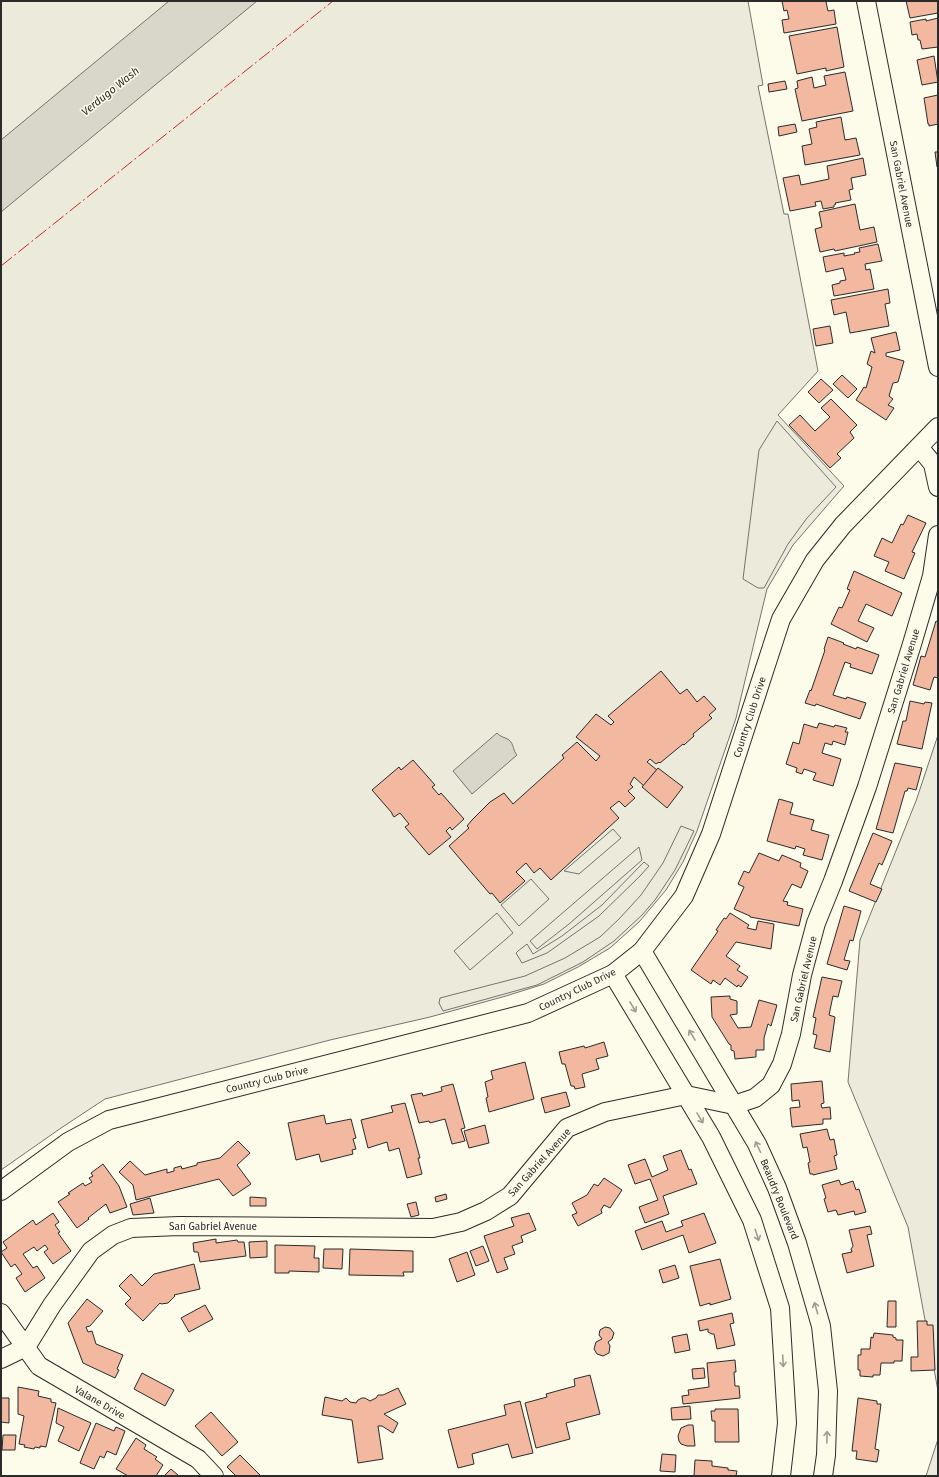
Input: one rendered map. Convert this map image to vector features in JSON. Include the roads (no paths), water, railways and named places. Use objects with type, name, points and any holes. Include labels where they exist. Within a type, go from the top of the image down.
[{"type":"street","name":"San Gabriel Avenue","points":[[866,1],[938,367]]},
{"type":"street","name":"Country Club Drive","points":[[1,1191],[68,1142],[108,1120],[528,1013],[613,974],[642,951],[684,896],[712,834],[782,619],[815,560],[844,525],[938,427]]},
{"type":"street","points":[[919,447],[933,464],[938,487]]},
{"type":"street","name":"San Gabriel Avenue","points":[[26,1347],[52,1305],[91,1251],[113,1235],[131,1228],[179,1226],[433,1228],[462,1222],[486,1211],[510,1196],[567,1128],[605,1112],[686,1095],[734,1104],[756,1098],[771,1084],[782,1064],[791,1034],[802,975],[816,923],[867,787],[932,576],[938,535]]},
{"type":"street","name":"Beaudry Boulevard","points":[[642,951],[757,1144],[777,1188],[797,1243],[821,1326],[828,1391],[826,1455],[823,1476]]},
{"type":"street","points":[[613,974],[712,1137],[752,1220],[780,1308],[787,1423],[781,1476]]},
{"type":"street","name":"Valane Drive","points":[[1,1313],[39,1366],[198,1459],[214,1476]]},
{"type":"street","points":[[1,1359],[26,1347]]},
{"type":"water","name":"Verdugo Wash","points":[[169,1],[257,1],[1,212],[1,140]]},
{"type":"water","points":[[497,733],[511,742],[517,755],[472,794],[453,771]]}]
